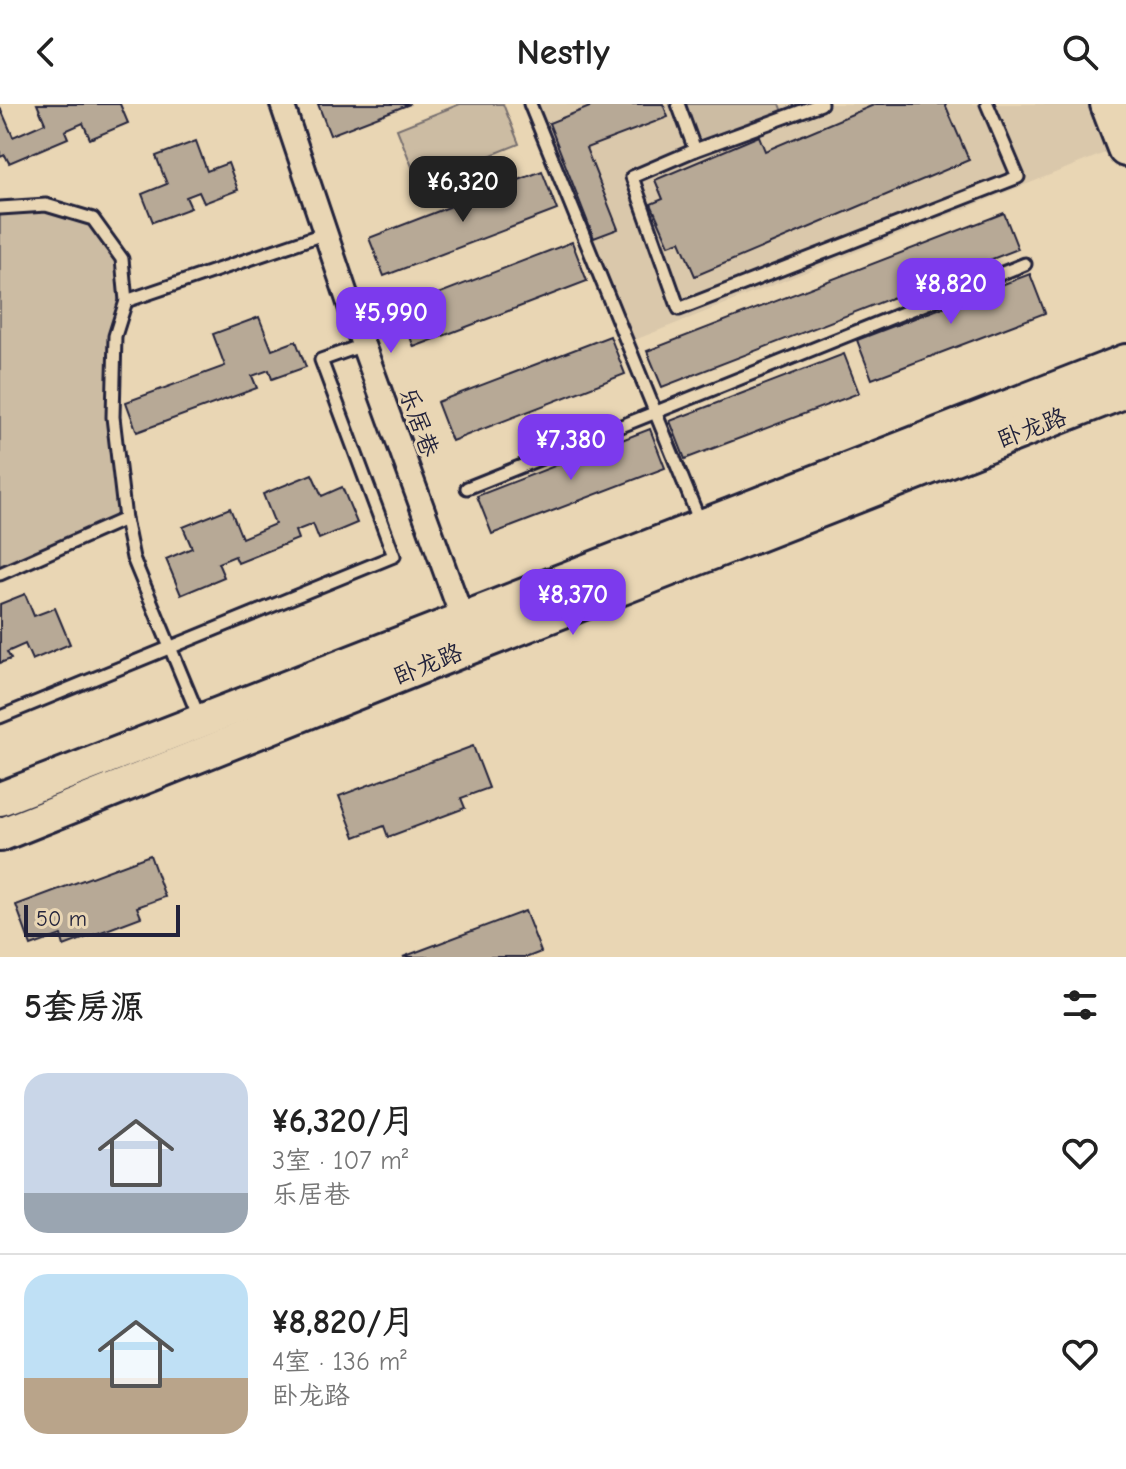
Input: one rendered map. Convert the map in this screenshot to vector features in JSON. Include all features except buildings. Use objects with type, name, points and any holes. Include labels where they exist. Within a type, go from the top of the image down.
[{"type":"main road","points":[[1109,104],[1126,148]]},
{"type":"main road","name":"卧龙路","points":[[0,799],[1126,361]]},
{"type":"main road","name":"卧龙路","points":[[0,835],[456,652],[1126,391]]},
{"type":"street","name":"乐居巷","points":[[282,104],[363,345],[463,620]]},
{"type":"lane","points":[[530,104],[702,527]]},
{"type":"lane","points":[[678,104],[695,150]]},
{"type":"lane","points":[[821,104],[695,150],[632,177],[679,309],[1018,177],[987,104]]},
{"type":"lane","points":[[0,208],[46,205],[93,219],[122,259],[126,301],[115,336],[113,417],[125,519],[133,558],[201,721]]},
{"type":"lane","points":[[126,301],[326,233]]},
{"type":"lane","points":[[467,488],[1025,264]]},
{"type":"lane","points":[[0,717],[394,556],[321,360],[363,345]]},
{"type":"lane","points":[[0,574],[125,519]]},
{"type":"shaded area","points":[[460,104],[503,104],[519,144],[419,184],[397,129]]},
{"type":"shaded area","points":[[530,104],[1109,104],[1125,145],[627,343]]},
{"type":"shaded area","points":[[678,104],[780,104],[785,117],[695,150]]},
{"type":"shaded area","points":[[46,205],[93,219],[122,259],[126,301],[115,336],[113,404],[125,519],[0,574],[0,208]]}]
